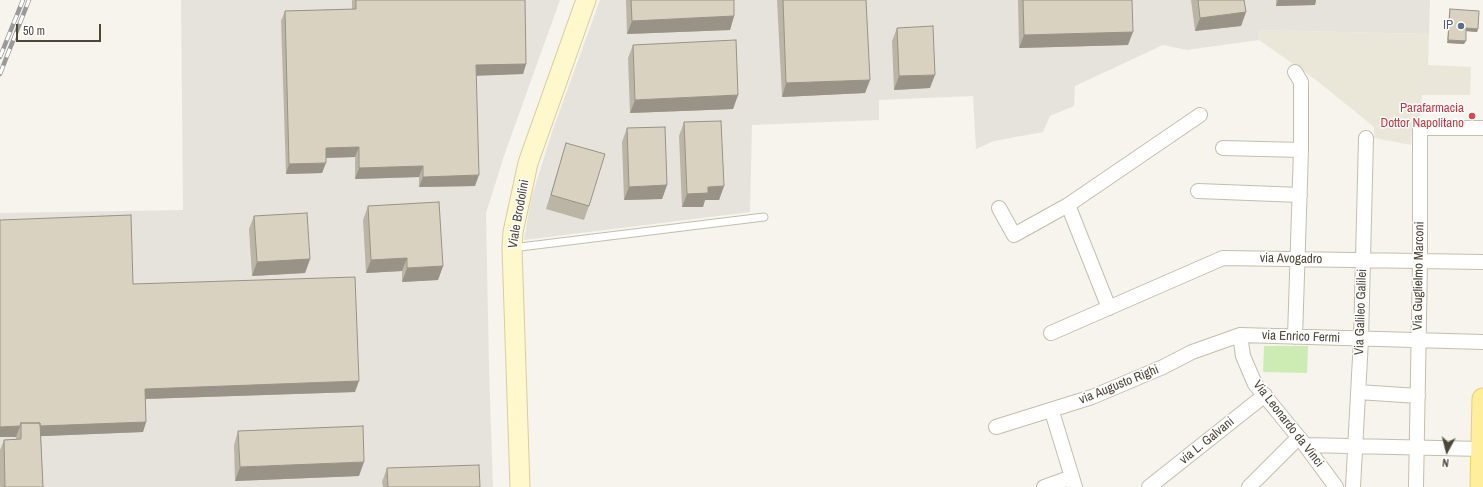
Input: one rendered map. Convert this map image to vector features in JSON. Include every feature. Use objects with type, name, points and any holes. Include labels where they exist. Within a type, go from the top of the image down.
[{"type":"main road","points":[[1481,487],[1483,399]]},
{"type":"street","name":"Viale Brodolini","points":[[520,487],[512,248],[513,232],[528,164],[581,8]]},
{"type":"street","points":[[1295,72],[1301,82],[1300,195],[1295,337]]},
{"type":"street","points":[[999,208],[1014,235],[1068,205],[1200,115]]},
{"type":"street","name":"Via Guglielmo Marconi","points":[[1416,487],[1420,262],[1420,128],[1483,128]]},
{"type":"street","name":"Via Galileo Galilei","points":[[1353,487],[1361,339],[1366,138]]},
{"type":"street","points":[[1224,148],[1301,150]]},
{"type":"street","points":[[1198,191],[1300,195]]},
{"type":"street","points":[[1068,205],[1109,308]]},
{"type":"street","name":"via Avogadro","points":[[1052,333],[1223,258],[1483,262]]},
{"type":"street","name":"via Enrico Fermi","points":[[1240,335],[1483,342]]},
{"type":"street","name":"Via Leonardo da Vinci","points":[[1240,335],[1243,356],[1255,384],[1302,441],[1336,487]]},
{"type":"street","name":"via Augusto Righi","points":[[996,427],[1092,397],[1163,367],[1192,352],[1240,335]]},
{"type":"street","points":[[1358,392],[1418,396]]},
{"type":"street","name":"via L. Galvani","points":[[1149,487],[1265,395]]},
{"type":"street","points":[[1044,487],[1073,482],[1053,415],[1053,410]]},
{"type":"street","points":[[1249,487],[1302,441],[1417,448],[1482,449]]},
{"type":"lane","points":[[512,248],[764,217]]},
{"type":"shaded area","points":[[181,0],[560,0],[505,153],[486,213],[493,487],[0,487],[0,213],[183,210]]},
{"type":"shaded area","points":[[600,0],[1430,0],[1429,34],[1258,30],[1259,40],[1187,50],[1163,45],[1075,86],[1074,106],[1050,116],[1043,132],[994,141],[976,149],[973,96],[879,100],[879,120],[752,125],[750,212],[524,240],[531,199],[552,132]]},
{"type":"shaded area","points":[[1258,30],[1429,34],[1428,65],[1471,67],[1470,95],[1422,95],[1420,118],[1412,124],[1411,145],[1374,138],[1374,127],[1316,80],[1259,40]]},
{"type":"green space","points":[[1264,346],[1308,346],[1307,373],[1263,372]]},
{"type":"building","points":[[356,0],[525,0],[526,64],[476,65],[479,175],[423,177],[423,166],[359,168],[359,147],[326,148],[326,163],[289,164],[285,11],[356,9]]},
{"type":"building","points":[[631,0],[734,0],[734,16],[632,21]]},
{"type":"building","points":[[783,0],[866,0],[870,80],[786,83]]},
{"type":"building","points":[[1023,0],[1132,0],[1133,32],[1024,35]]},
{"type":"building","points":[[1198,0],[1244,0],[1246,12],[1200,18]]},
{"type":"building","points":[[1450,9],[1479,11],[1478,29],[1466,28],[1466,41],[1448,40]]},
{"type":"building","points":[[933,26],[935,75],[899,76],[897,28]]},
{"type":"building","points":[[736,40],[738,95],[635,100],[633,45]]},
{"type":"building","points":[[721,121],[724,186],[708,187],[708,193],[687,194],[684,122]]},
{"type":"building","points":[[665,127],[667,185],[629,187],[627,128]]},
{"type":"building","points":[[566,143],[605,154],[589,206],[551,195]]},
{"type":"building","points":[[439,202],[443,266],[407,268],[407,258],[371,260],[368,206]]},
{"type":"building","points":[[307,213],[310,259],[257,262],[254,216]]},
{"type":"building","points":[[131,215],[133,284],[355,277],[359,381],[145,389],[146,422],[40,426],[40,423],[21,423],[20,426],[0,427],[0,220]]},
{"type":"building","points":[[21,423],[40,423],[43,487],[5,487],[4,440],[21,439]]},
{"type":"building","points":[[363,426],[364,462],[240,467],[238,431]]},
{"type":"building","points":[[479,465],[480,487],[388,487],[387,468]]},
{"type":"railway","points":[[0,57],[23,0]]},
{"type":"railway","points":[[0,74],[29,0]]},
{"type":"place","name":"IP","points":[[1461,26]]},
{"type":"place","name":"Parafarmacia Dottor Napolitano","points":[[1472,116]]}]
